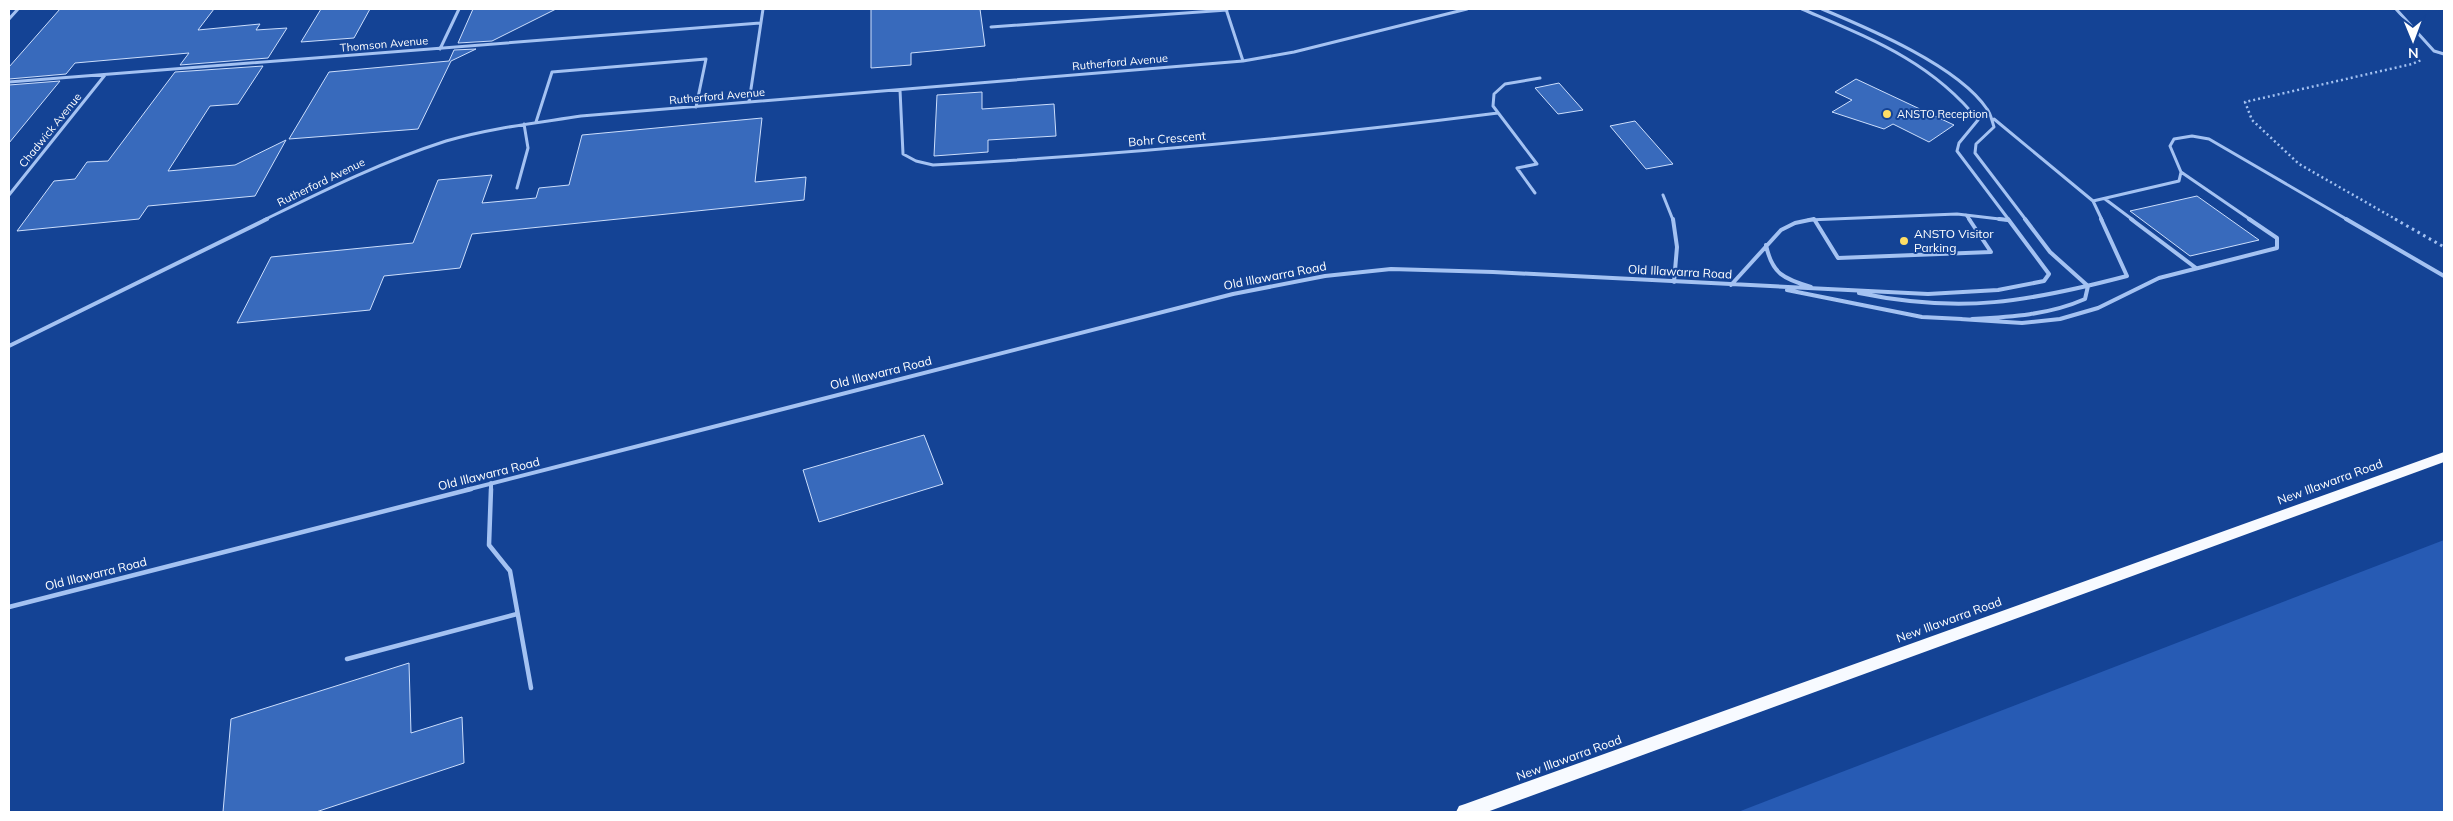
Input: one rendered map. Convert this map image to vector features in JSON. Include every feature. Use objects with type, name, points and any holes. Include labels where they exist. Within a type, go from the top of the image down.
[{"type":"highway","name":"New Illawarra Road","points":[[1465,812],[2444,458]]},
{"type":"lane","points":[[9,19],[18,9]]},
{"type":"lane","points":[[440,49],[459,9]]},
{"type":"lane","points":[[749,102],[760,23],[764,9]]},
{"type":"lane","name":"Rutherford Avenue","points":[[9,346],[372,167],[447,141],[536,122],[749,102],[1244,61],[1294,52],[1467,9]]},
{"type":"lane","points":[[1772,287],[1928,294],[1998,290],[2044,281],[2049,274],[1958,151],[1959,143],[1978,120],[1970,108],[1917,64],[1802,9]]},
{"type":"lane","points":[[1822,9],[1910,50],[1939,68],[1978,100],[1994,118],[2093,201],[2127,276],[2011,302],[1934,304],[1888,299],[1848,290]]},
{"type":"lane","points":[[2396,9],[2434,52],[2444,54]]},
{"type":"lane","points":[[991,27],[1227,10],[1244,61]]},
{"type":"lane","name":"Thomson Avenue","points":[[9,82],[760,23]]},
{"type":"lane","points":[[536,122],[552,72],[706,59],[696,107]]},
{"type":"lane","name":"Chadwick Avenue","points":[[9,195],[105,75]]},
{"type":"lane","points":[[1536,193],[1517,168],[1537,164],[1493,106],[1494,94],[1505,84],[1540,78]]},
{"type":"lane","name":"Bohr Crescent","points":[[900,90],[904,154],[916,161],[933,165],[1043,159],[1348,132],[1498,114]]},
{"type":"lane","points":[[1994,118],[1994,127],[1976,144],[1975,153],[2050,252],[2088,286]]},
{"type":"lane","points":[[517,188],[529,149],[529,138],[524,124]]},
{"type":"lane","points":[[1960,319],[2002,324],[2041,323],[2081,314],[2119,299],[2158,278],[2277,248],[2277,238],[2181,172],[2170,146],[2174,139],[2192,136],[2209,139],[2444,276]]},
{"type":"lane","points":[[2093,201],[2179,181],[2181,172]]},
{"type":"lane","points":[[1663,195],[1674,218],[1678,245],[1674,282]]},
{"type":"lane","points":[[2105,198],[2196,268]]},
{"type":"lane","points":[[1731,285],[1781,230],[1795,223],[1814,219],[1966,215],[2008,220]]},
{"type":"lane","points":[[1814,219],[1838,258],[1990,252],[1991,249],[1966,215]]},
{"type":"lane","points":[[1766,245],[1768,261],[1778,273],[1792,282],[1819,289]]},
{"type":"lane","name":"Old Illawarra Road","points":[[9,607],[1233,294],[1325,276],[1392,269],[1493,272],[1772,287],[1922,317],[1960,319]]},
{"type":"lane","points":[[1960,319],[2034,314],[2071,306],[2085,299],[2088,286]]},
{"type":"lane","points":[[491,483],[489,545],[510,571],[531,688]]},
{"type":"lane","points":[[347,659],[517,614]]},
{"type":"path","points":[[2434,52],[2412,64],[2245,102],[2252,120],[2299,164],[2444,247]]},
{"type":"shaded area","points":[[2444,540],[2444,812],[1738,812]]},
{"type":"building","points":[[60,9],[214,9],[198,30],[260,24],[256,30],[287,28],[268,58],[180,65],[189,53],[75,63],[66,74],[9,79],[9,67]]},
{"type":"building","points":[[321,9],[370,9],[354,38],[301,42]]},
{"type":"building","points":[[473,9],[556,9],[492,41],[458,43]]},
{"type":"building","points":[[871,9],[980,9],[985,46],[911,53],[911,65],[871,68]]},
{"type":"building","points":[[476,49],[451,61],[418,129],[289,139],[329,72],[449,61],[454,50]]},
{"type":"building","points":[[263,66],[238,104],[210,106],[168,171],[235,165],[286,140],[255,196],[148,206],[139,219],[17,231],[54,181],[75,179],[87,162],[108,161],[175,72]]},
{"type":"building","name":"ANSTO Reception","points":[[1856,79],[1954,125],[1929,142],[1893,124],[1884,129],[1832,112],[1852,100],[1835,92]]},
{"type":"building","points":[[60,81],[9,143],[9,85]]},
{"type":"building","points":[[1559,83],[1583,110],[1558,114],[1535,88]]},
{"type":"building","points":[[982,92],[982,109],[1054,104],[1056,136],[988,140],[988,152],[934,156],[937,95]]},
{"type":"building","points":[[762,118],[755,182],[806,177],[804,200],[472,234],[460,268],[384,276],[370,310],[237,323],[271,257],[413,243],[438,180],[492,175],[482,203],[536,198],[539,188],[569,185],[582,135]]},
{"type":"building","points":[[1635,121],[1673,164],[1646,169],[1610,126]]},
{"type":"building","points":[[2197,196],[2259,240],[2190,256],[2130,211]]},
{"type":"building","points":[[924,435],[943,484],[819,522],[803,470]]},
{"type":"building","points":[[409,663],[411,733],[462,717],[464,763],[316,812],[223,812],[231,719]]},
{"type":"place","name":"ANSTO Reception","points":[[1887,114]]},
{"type":"place","name":"ANSTO Visitor Parking","points":[[1904,241]]}]
